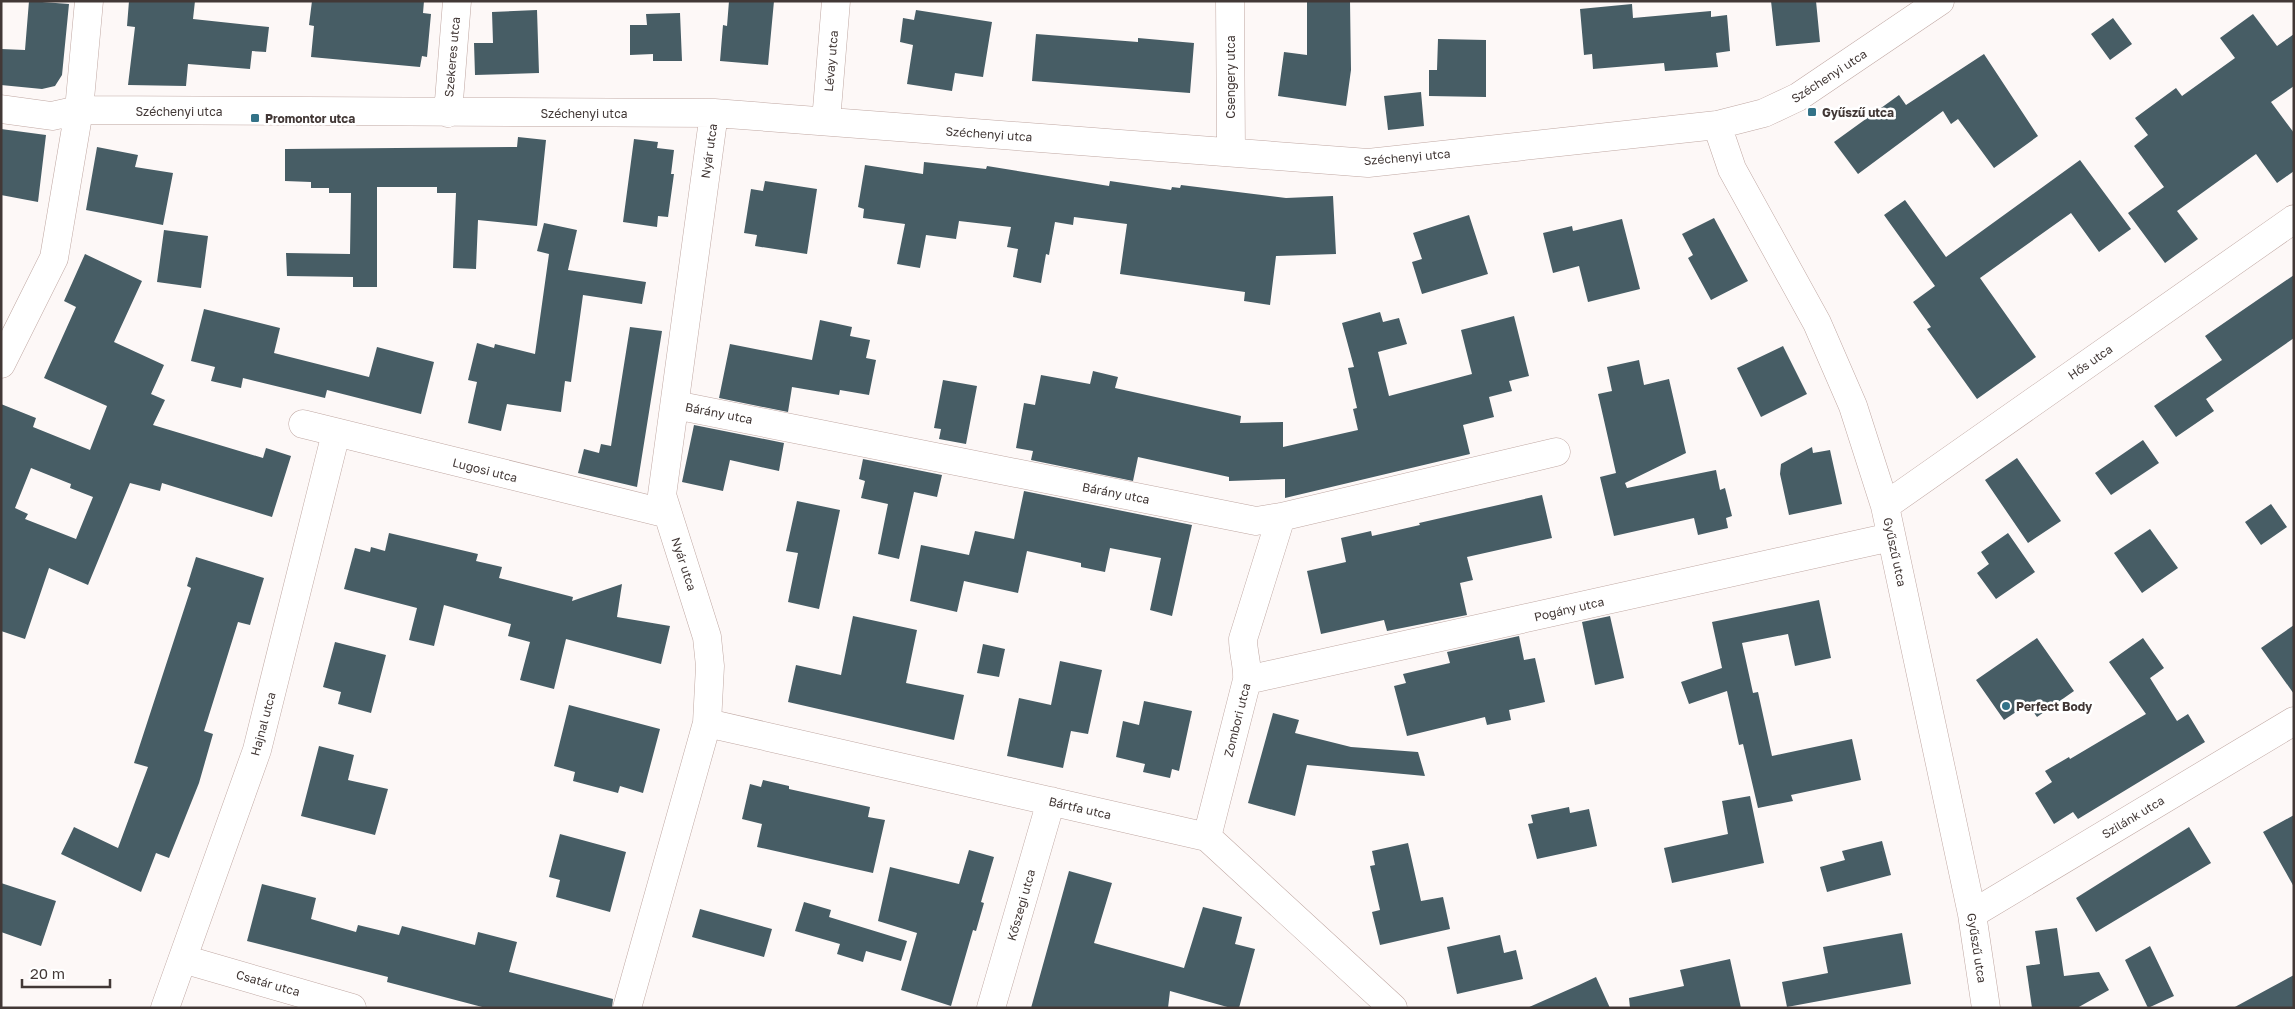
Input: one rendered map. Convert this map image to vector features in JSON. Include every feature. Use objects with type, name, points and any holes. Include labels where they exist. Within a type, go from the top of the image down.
[{"type":"street","points":[[1,364],[54,258],[79,110],[89,1]]},
{"type":"street","name":"Szekeres utca","points":[[448,113],[457,1]]},
{"type":"street","name":"Lévay utca","points":[[826,121],[836,1]]},
{"type":"street","name":"Csengery utca","points":[[1230,1],[1231,152]]},
{"type":"street","name":"Széchenyi utca","points":[[1,109],[52,116],[79,110],[714,113],[1368,163],[1716,125],[1764,113],[1798,98],[1940,1]]},
{"type":"street","name":"Nyár utca","points":[[627,1008],[708,723],[710,666],[707,637],[662,495],[714,113]]},
{"type":"street","name":"Gyűszű utca","points":[[1716,125],[1732,169],[1817,323],[1853,406],[1885,506],[1972,914],[1986,1008]]},
{"type":"street","name":"Hős utca","points":[[1885,506],[2294,219]]},
{"type":"street","name":"Bárány utca","points":[[675,405],[1256,521],[1281,518],[1556,452]]},
{"type":"street","name":"Lugosi utca","points":[[303,424],[668,514]]},
{"type":"street","name":"Hajnal utca","points":[[166,1008],[257,750],[336,433]]},
{"type":"street","name":"Zombori utca","points":[[1207,837],[1247,680],[1248,666],[1243,653],[1243,639],[1281,518]]},
{"type":"street","name":"Pogány utca","points":[[1247,680],[1891,537]]},
{"type":"street","name":"Szilánk utca","points":[[1972,914],[2294,721]]},
{"type":"street","name":"Bártfa utca","points":[[708,723],[1207,837],[1393,1008]]},
{"type":"street","name":"Kőszegi utca","points":[[991,1008],[1051,802]]},
{"type":"street","name":"Csatár utca","points":[[183,959],[352,1008]]},
{"type":"building","points":[[29,1],[69,4],[62,75],[55,86],[42,89],[1,85],[1,49],[25,50]]},
{"type":"building","points":[[129,1],[195,1],[193,19],[269,27],[266,52],[252,51],[250,69],[188,64],[186,86],[128,85],[135,27],[127,26]]},
{"type":"building","points":[[312,1],[424,1],[423,13],[431,14],[427,57],[422,56],[420,67],[311,57],[314,26],[309,25]]},
{"type":"building","points":[[729,1],[774,1],[768,65],[720,61],[723,25],[727,26]]},
{"type":"building","points":[[1307,1],[1350,1],[1351,70],[1346,106],[1278,96],[1284,52],[1307,55]]},
{"type":"building","points":[[1771,1],[1816,1],[1820,42],[1776,46]]},
{"type":"building","points":[[1632,4],[1633,18],[1711,11],[1711,17],[1727,15],[1730,51],[1716,53],[1718,67],[1665,71],[1664,63],[1593,69],[1592,54],[1584,55],[1580,9]]},
{"type":"building","points":[[537,10],[539,73],[475,75],[474,43],[493,43],[492,12]]},
{"type":"building","points":[[916,10],[992,22],[983,77],[955,73],[952,91],[907,84],[913,45],[900,42],[903,18],[914,20]]},
{"type":"building","points":[[680,13],[682,61],[653,61],[653,54],[630,55],[630,25],[647,25],[646,14]]},
{"type":"building","points":[[2253,14],[2277,46],[2294,34],[2294,86],[2271,102],[2294,133],[2294,171],[2277,183],[2256,154],[2177,211],[2198,239],[2165,263],[2128,213],[2164,187],[2134,146],[2148,135],[2135,118],[2176,88],[2182,96],[2235,58],[2220,38]]},
{"type":"building","points":[[2113,18],[2132,44],[2110,60],[2091,34]]},
{"type":"building","points":[[1036,34],[1138,42],[1138,38],[1194,43],[1190,93],[1032,81]]},
{"type":"building","points":[[1438,39],[1486,40],[1486,97],[1429,96],[1429,70],[1437,70]]},
{"type":"building","points":[[1984,54],[2038,136],[1994,168],[1958,119],[1951,124],[1943,111],[1858,174],[1834,142],[1899,95],[1906,105]]},
{"type":"building","points":[[1421,92],[1424,126],[1388,130],[1384,96]]},
{"type":"building","points":[[1,129],[46,135],[38,202],[1,195]]},
{"type":"building","points":[[518,137],[546,140],[537,226],[478,220],[476,269],[453,268],[456,193],[437,193],[437,187],[377,187],[377,287],[353,287],[353,277],[287,276],[286,253],[350,254],[351,193],[329,193],[329,188],[311,188],[311,182],[285,181],[285,149],[517,147]]},
{"type":"building","points":[[634,139],[658,142],[657,148],[674,150],[671,174],[674,174],[668,217],[658,216],[657,227],[623,222]]},
{"type":"building","points":[[97,147],[138,155],[135,167],[173,173],[163,225],[86,210]]},
{"type":"building","points":[[2080,160],[2131,229],[2099,252],[2071,213],[1980,278],[2036,357],[1977,399],[1927,329],[1931,327],[1913,302],[1935,286],[1884,215],[1905,200],[1946,257]]},
{"type":"building","points":[[924,162],[986,169],[987,166],[1109,186],[1110,181],[1171,190],[1172,187],[1180,188],[1181,185],[1286,198],[1333,196],[1336,254],[1276,256],[1270,305],[1244,301],[1245,292],[1120,274],[1127,224],[1074,217],[1073,225],[1055,222],[1049,255],[1046,254],[1041,283],[1013,277],[1018,249],[1007,247],[1011,227],[959,221],[956,239],[926,235],[920,268],[897,264],[905,224],[863,218],[864,209],[858,207],[865,165],[923,174]]},
{"type":"building","points":[[765,181],[817,189],[807,254],[755,246],[757,235],[744,233],[751,189],[763,191]]},
{"type":"building","points":[[1469,215],[1488,274],[1422,294],[1412,262],[1422,259],[1413,233]]},
{"type":"building","points":[[1714,218],[1748,281],[1711,300],[1688,258],[1693,255],[1682,234]]},
{"type":"building","points":[[1622,219],[1640,289],[1588,302],[1579,266],[1553,273],[1543,233],[1572,226],[1573,231]]},
{"type":"building","points":[[544,223],[577,230],[568,270],[646,282],[642,304],[583,295],[571,382],[565,381],[561,412],[507,404],[501,431],[468,423],[477,382],[468,380],[477,343],[494,348],[495,344],[535,354],[549,254],[537,251]]},
{"type":"building","points":[[164,230],[208,236],[201,288],[157,282]]},
{"type":"building","points":[[85,254],[142,281],[114,342],[164,365],[151,394],[165,400],[153,425],[263,458],[266,448],[291,456],[272,517],[162,483],[160,491],[130,483],[88,585],[49,568],[25,639],[1,631],[1,404],[36,418],[33,427],[90,450],[107,406],[44,378],[76,307],[64,301]],"holes":[[[31,468],[71,484],[70,488],[93,497],[76,539],[25,519],[28,514],[15,508]]]},
{"type":"building","points":[[2294,275],[2294,338],[2206,399],[2214,411],[2176,437],[2154,406],[2222,360],[2205,336]]},
{"type":"building","points":[[204,309],[280,328],[274,353],[369,377],[377,347],[434,362],[421,414],[327,390],[325,398],[243,378],[241,388],[211,381],[215,367],[191,361]]},
{"type":"building","points":[[1380,312],[1383,322],[1399,318],[1407,344],[1378,352],[1389,396],[1472,374],[1461,330],[1514,316],[1529,376],[1509,381],[1512,391],[1489,397],[1494,417],[1463,425],[1470,454],[1285,498],[1285,479],[1229,481],[1229,477],[1138,457],[1133,481],[1031,460],[1033,451],[1016,448],[1024,403],[1035,405],[1041,375],[1090,384],[1093,371],[1118,377],[1115,388],[1241,416],[1240,423],[1283,422],[1283,447],[1358,430],[1353,409],[1357,408],[1348,368],[1354,367],[1342,323]]},
{"type":"building","points":[[820,320],[852,327],[850,336],[870,340],[866,358],[876,360],[869,395],[840,390],[839,395],[792,387],[788,412],[719,398],[730,344],[812,360]]},
{"type":"building","points":[[630,327],[662,331],[637,487],[578,473],[584,449],[599,453],[601,444],[611,446]]},
{"type":"building","points":[[1783,346],[1807,394],[1761,417],[1737,368]]},
{"type":"building","points":[[1639,360],[1644,385],[1669,379],[1686,453],[1625,483],[1627,488],[1716,470],[1720,490],[1725,488],[1732,516],[1726,518],[1728,528],[1698,535],[1694,518],[1614,536],[1600,477],[1616,473],[1598,394],[1612,391],[1607,367]]},
{"type":"building","points":[[943,380],[977,386],[966,444],[939,439],[941,429],[934,428]]},
{"type":"building","points":[[694,425],[784,443],[779,471],[730,460],[723,491],[682,482]]},
{"type":"building","points":[[2143,440],[2159,463],[2111,495],[2095,473]]},
{"type":"building","points":[[1812,447],[1813,453],[1830,450],[1842,504],[1789,515],[1780,474],[1781,464]]},
{"type":"building","points":[[2017,458],[2061,521],[2028,543],[1985,480]]},
{"type":"building","points":[[863,459],[942,475],[937,497],[914,492],[899,559],[878,554],[888,504],[861,498],[865,481],[859,479]]},
{"type":"building","points":[[1024,491],[1192,525],[1172,616],[1150,610],[1161,558],[1110,548],[1105,572],[1081,567],[1081,563],[1027,551],[1018,593],[964,581],[957,612],[910,601],[921,545],[969,555],[975,531],[1014,539]]},
{"type":"building","points":[[1542,495],[1552,538],[1467,557],[1473,580],[1460,583],[1467,615],[1387,631],[1384,620],[1321,634],[1307,571],[1346,562],[1341,538],[1371,531],[1372,536],[1420,525],[1419,523]]},
{"type":"building","points":[[797,501],[840,510],[819,609],[788,602],[798,553],[786,551]]},
{"type":"building","points":[[2271,504],[2287,527],[2261,545],[2245,522]]},
{"type":"building","points":[[2150,529],[2178,568],[2142,593],[2114,553]]},
{"type":"building","points":[[389,533],[478,554],[476,561],[502,567],[499,578],[573,597],[572,601],[622,584],[617,617],[670,626],[661,664],[566,639],[554,689],[520,680],[530,642],[508,636],[511,624],[444,605],[434,646],[409,640],[417,608],[344,589],[355,548],[370,552],[371,547],[385,551]]},
{"type":"building","points":[[2008,533],[2035,572],[1996,599],[1977,573],[1989,564],[1981,552]]},
{"type":"building","points":[[196,557],[264,578],[250,625],[238,622],[204,731],[213,734],[199,783],[169,858],[156,853],[141,892],[61,854],[74,827],[118,848],[148,767],[134,763],[191,588],[187,586]]},
{"type":"building","points":[[1819,600],[1831,658],[1795,666],[1788,634],[1742,643],[1753,693],[1758,692],[1772,756],[1852,739],[1861,780],[1791,795],[1793,801],[1758,808],[1743,744],[1739,745],[1727,691],[1689,704],[1681,682],[1722,668],[1712,622]]},
{"type":"building","points":[[853,616],[917,630],[906,683],[964,695],[954,740],[788,702],[796,665],[841,675]]},
{"type":"building","points":[[1610,616],[1624,678],[1595,685],[1582,622]]},
{"type":"building","points":[[2294,625],[2294,694],[2261,648]]},
{"type":"building","points":[[1519,636],[1524,660],[1535,658],[1545,702],[1509,710],[1511,720],[1487,725],[1485,717],[1407,736],[1394,686],[1406,683],[1403,674],[1450,663],[1447,652]]},
{"type":"building","points":[[2037,638],[2074,691],[2037,717],[2028,704],[2004,720],[1976,680]]},
{"type":"building","points":[[2143,638],[2164,668],[2150,678],[2177,721],[2188,714],[2205,742],[2078,819],[2073,812],[2054,824],[2035,793],[2052,782],[2045,771],[2069,757],[2070,759],[2146,714],[2109,662]]},
{"type":"building","points":[[335,642],[386,655],[371,713],[338,704],[341,692],[323,687]]},
{"type":"building","points":[[983,644],[1005,649],[999,677],[977,673]]},
{"type":"building","points":[[1060,661],[1102,670],[1088,734],[1071,731],[1063,768],[1007,756],[1019,698],[1051,705]]},
{"type":"building","points":[[1144,701],[1192,711],[1179,771],[1172,769],[1170,778],[1143,772],[1145,764],[1116,757],[1123,721],[1139,725]]},
{"type":"building","points":[[569,705],[660,729],[643,793],[620,786],[618,793],[573,781],[575,772],[554,766]]},
{"type":"building","points":[[1273,713],[1299,720],[1295,733],[1351,747],[1418,752],[1425,776],[1307,765],[1295,816],[1248,803]]},
{"type":"building","points":[[319,746],[354,755],[348,780],[388,789],[375,835],[301,816]]},
{"type":"building","points":[[763,780],[789,786],[789,789],[870,807],[868,817],[885,820],[873,873],[757,847],[762,824],[742,819],[750,784],[761,787]]},
{"type":"building","points":[[1750,796],[1764,863],[1672,883],[1664,848],[1728,834],[1722,801]]},
{"type":"building","points":[[1569,807],[1570,813],[1589,809],[1597,846],[1537,859],[1528,824],[1533,823],[1531,815]]},
{"type":"building","points":[[2294,815],[2294,887],[2263,832]]},
{"type":"building","points":[[2189,827],[2211,863],[2096,932],[2076,898]]},
{"type":"building","points":[[560,834],[626,852],[610,912],[556,897],[560,880],[549,877]]},
{"type":"building","points":[[1882,841],[1891,875],[1827,892],[1820,867],[1845,860],[1842,851]]},
{"type":"building","points":[[1408,843],[1421,901],[1443,897],[1450,929],[1380,945],[1372,912],[1380,910],[1370,866],[1375,865],[1372,851]]},
{"type":"building","points":[[969,850],[994,857],[981,902],[984,903],[976,931],[973,930],[951,1006],[901,990],[917,933],[878,921],[890,867],[959,884]]},
{"type":"building","points":[[1069,871],[1112,883],[1094,943],[1184,968],[1203,907],[1242,917],[1235,944],[1255,949],[1239,1008],[1231,1008],[1170,991],[1168,1008],[1031,1008]]},
{"type":"building","points":[[1,883],[56,901],[41,946],[1,932]]},
{"type":"building","points":[[262,884],[316,898],[311,919],[356,932],[358,925],[399,935],[402,926],[475,945],[478,932],[517,942],[509,972],[613,999],[612,1008],[486,1008],[387,982],[388,977],[247,941]]},
{"type":"building","points":[[804,902],[831,910],[829,917],[907,941],[901,961],[866,951],[863,962],[837,954],[840,944],[795,931]]},
{"type":"building","points":[[700,909],[772,929],[764,957],[692,937]]},
{"type":"building","points":[[2057,928],[2064,976],[2099,972],[2109,990],[2077,1008],[2032,1008],[2026,966],[2040,964],[2035,931]]},
{"type":"building","points":[[1902,933],[1911,984],[1787,1007],[1782,982],[1828,973],[1823,947]]},
{"type":"building","points":[[1500,935],[1504,953],[1516,950],[1523,979],[1457,994],[1447,947]]},
{"type":"building","points":[[2150,946],[2174,996],[2148,1008],[2125,960]]},
{"type":"building","points":[[1730,959],[1741,1008],[1630,1008],[1629,998],[1684,986],[1680,970]]},
{"type":"building","points":[[2294,975],[2294,1008],[2233,1008]]},
{"type":"building","points":[[1596,977],[1610,1008],[1527,1008],[1579,985]]},
{"type":"place","name":"Gyűszű utca","points":[[1812,112]]},
{"type":"place","name":"Promontor utca","points":[[255,118]]},
{"type":"place","name":"Perfect Body","points":[[2006,706]]}]
